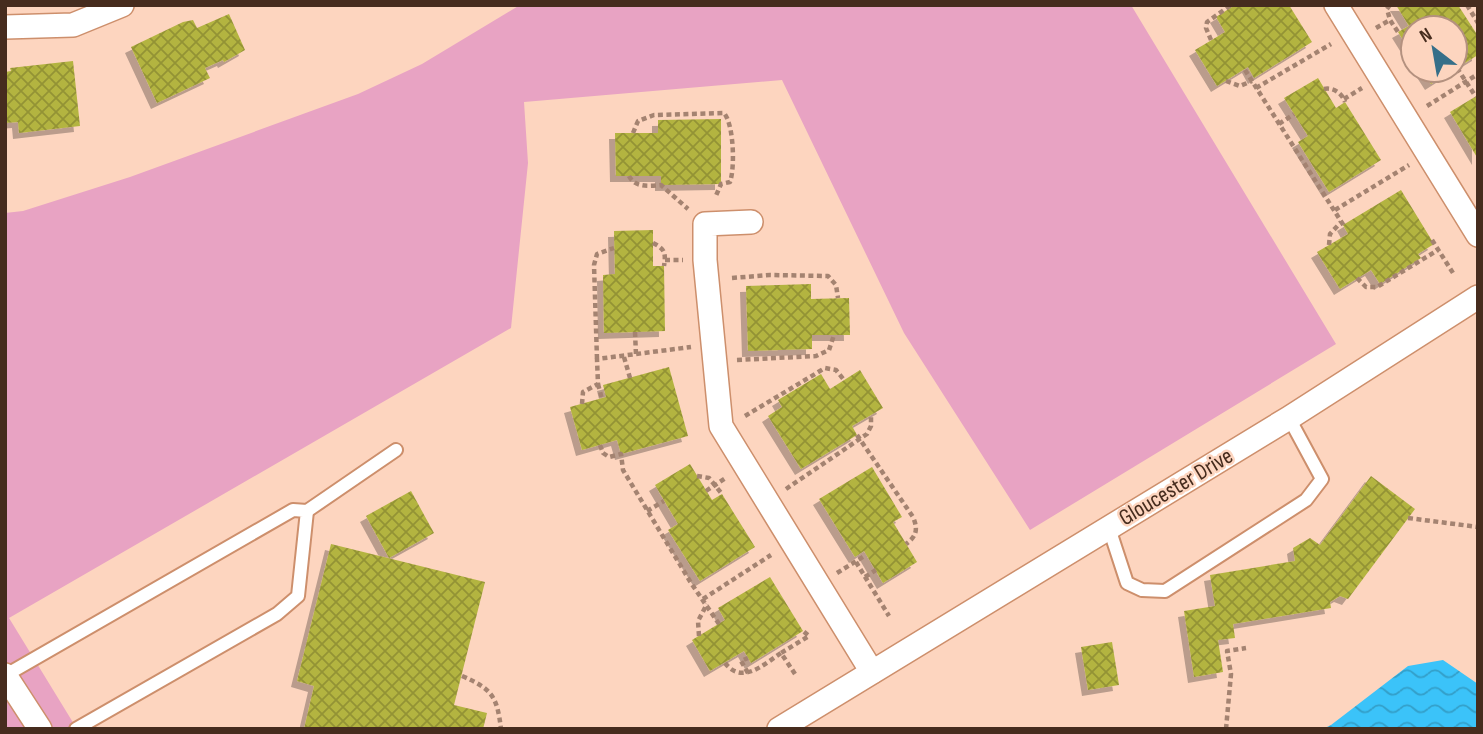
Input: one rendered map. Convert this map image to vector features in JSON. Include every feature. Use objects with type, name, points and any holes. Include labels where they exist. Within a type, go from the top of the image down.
[{"type":"street","points":[[5,27],[73,25],[122,5]]},
{"type":"street","points":[[1336,5],[1478,235]]},
{"type":"street","points":[[751,222],[705,224],[706,280],[723,429],[872,672]]},
{"type":"street","name":"Gloucester Drive","points":[[779,729],[1289,418],[1478,297]]},
{"type":"street","points":[[5,675],[40,729]]},
{"type":"lane","points":[[1109,528],[1127,583],[1142,590],[1165,591],[1306,500],[1322,479],[1289,418]]},
{"type":"lane","points":[[5,675],[293,510],[307,512],[396,450]]},
{"type":"lane","points":[[76,729],[277,614],[298,596],[307,512]]},
{"type":"path","points":[[1211,40],[1206,28],[1207,22],[1231,5]]},
{"type":"path","points":[[1390,5],[1387,9],[1390,20],[1398,32]]},
{"type":"path","points":[[1466,5],[1478,23]]},
{"type":"path","points":[[1256,88],[1353,32]]},
{"type":"path","points":[[1245,69],[1342,224],[1330,234],[1329,245]]},
{"type":"path","points":[[1226,80],[1240,86],[1252,81]]},
{"type":"path","points":[[1405,119],[1463,84]]},
{"type":"path","points":[[1467,84],[1475,97]]},
{"type":"path","points":[[1324,89],[1331,88],[1336,91],[1345,102]]},
{"type":"path","points":[[629,176],[631,181],[638,185],[661,185],[705,224],[721,184],[730,182],[733,174],[731,127],[724,113],[654,115],[638,121],[634,133]]},
{"type":"path","points":[[1279,124],[1294,114]]},
{"type":"path","points":[[1335,210],[1427,153]]},
{"type":"path","points":[[1432,240],[1453,273]]},
{"type":"path","points":[[653,243],[662,247],[666,255],[664,266]]},
{"type":"path","points":[[602,398],[598,384],[594,265],[597,254],[614,248]]},
{"type":"path","points":[[1357,278],[1366,287],[1377,287],[1438,250]]},
{"type":"path","points":[[706,280],[770,275],[828,276],[836,285],[838,298]]},
{"type":"path","points":[[635,332],[636,355]]},
{"type":"path","points":[[597,359],[714,353],[816,356],[829,350],[834,335]]},
{"type":"path","points":[[624,357],[631,378]]},
{"type":"path","points":[[723,429],[825,368],[836,370],[844,380]]},
{"type":"path","points":[[582,404],[583,392],[598,384]]},
{"type":"path","points":[[812,472],[871,426],[871,415]]},
{"type":"path","points":[[859,437],[913,517],[916,532],[914,538],[906,544]]},
{"type":"path","points":[[600,444],[603,453],[609,457],[621,454],[623,470],[719,624]]},
{"type":"path","points":[[697,476],[709,478],[722,494]]},
{"type":"path","points":[[648,511],[664,501]]},
{"type":"path","points":[[1408,518],[1478,527]]},
{"type":"path","points":[[703,599],[793,543]]},
{"type":"path","points":[[818,584],[866,555]]},
{"type":"path","points":[[856,562],[889,617]]},
{"type":"path","points":[[865,577],[876,570]]},
{"type":"path","points":[[699,636],[698,621],[707,604]]},
{"type":"path","points":[[725,663],[731,671],[748,673],[808,636],[803,631]]},
{"type":"path","points":[[1226,729],[1231,674],[1227,651],[1246,648]]},
{"type":"path","points":[[782,653],[795,674]]},
{"type":"path","points":[[748,658],[741,661],[748,673]]},
{"type":"path","points":[[462,676],[488,690],[496,700],[501,729]]},
{"type":"shaded area","points":[[520,5],[1131,5],[1336,344],[1030,530],[904,333],[782,80],[524,102],[528,163],[511,328],[9,618],[77,729],[5,729],[5,213],[23,211],[130,177],[358,94],[422,64]]},
{"type":"water","points":[[1443,660],[1478,684],[1478,729],[1323,729],[1408,666]]},
{"type":"building","points":[[1235,5],[1289,5],[1312,42],[1254,78],[1248,67],[1217,86],[1195,50],[1225,32],[1216,17]]},
{"type":"building","points":[[1396,5],[1458,5],[1464,14],[1402,14]]},
{"type":"building","points":[[229,14],[245,50],[224,62],[223,60],[205,68],[210,78],[157,103],[131,47],[183,22],[193,20],[197,28]]},
{"type":"building","points":[[1469,22],[1478,36],[1478,55],[1469,60]]},
{"type":"building","points":[[73,61],[80,126],[19,133],[18,122],[5,123],[5,72],[11,71],[10,68]]},
{"type":"building","points":[[1318,78],[1336,108],[1345,102],[1381,160],[1329,192],[1298,142],[1308,136],[1284,98]]},
{"type":"building","points":[[1478,95],[1478,159],[1450,112]]},
{"type":"building","points":[[721,119],[721,184],[661,185],[661,176],[616,176],[615,133],[658,133],[658,120]]},
{"type":"building","points":[[1401,190],[1434,244],[1418,254],[1421,258],[1380,284],[1371,270],[1340,289],[1317,252],[1348,234],[1343,225]]},
{"type":"building","points":[[653,230],[653,266],[664,266],[665,331],[604,333],[603,275],[615,274],[614,231]]},
{"type":"building","points":[[811,284],[811,299],[849,298],[850,335],[812,335],[812,349],[748,351],[746,286]]},
{"type":"building","points":[[669,367],[688,436],[621,454],[617,440],[582,450],[570,407],[606,397],[603,385]]},
{"type":"building","points":[[860,370],[883,408],[852,426],[857,435],[801,469],[768,416],[782,407],[778,400],[821,374],[830,389]]},
{"type":"building","points":[[690,464],[712,500],[722,494],[755,547],[700,581],[668,530],[678,524],[655,485]]},
{"type":"building","points":[[872,467],[902,517],[893,522],[917,562],[883,583],[864,551],[855,557],[819,499]]},
{"type":"building","points":[[1371,476],[1415,509],[1348,599],[1340,596],[1330,602],[1331,608],[1233,624],[1235,638],[1218,640],[1223,672],[1194,677],[1184,611],[1215,606],[1210,575],[1295,561],[1293,548],[1310,538],[1320,545]]},
{"type":"building","points":[[411,491],[434,533],[389,558],[366,516]]},
{"type":"building","points":[[331,544],[485,582],[454,705],[487,713],[483,729],[304,729],[314,686],[297,681]]},
{"type":"building","points":[[770,577],[803,631],[751,663],[744,651],[710,671],[692,640],[725,620],[718,608]]},
{"type":"building","points":[[1112,642],[1119,685],[1088,690],[1081,647]]}]
